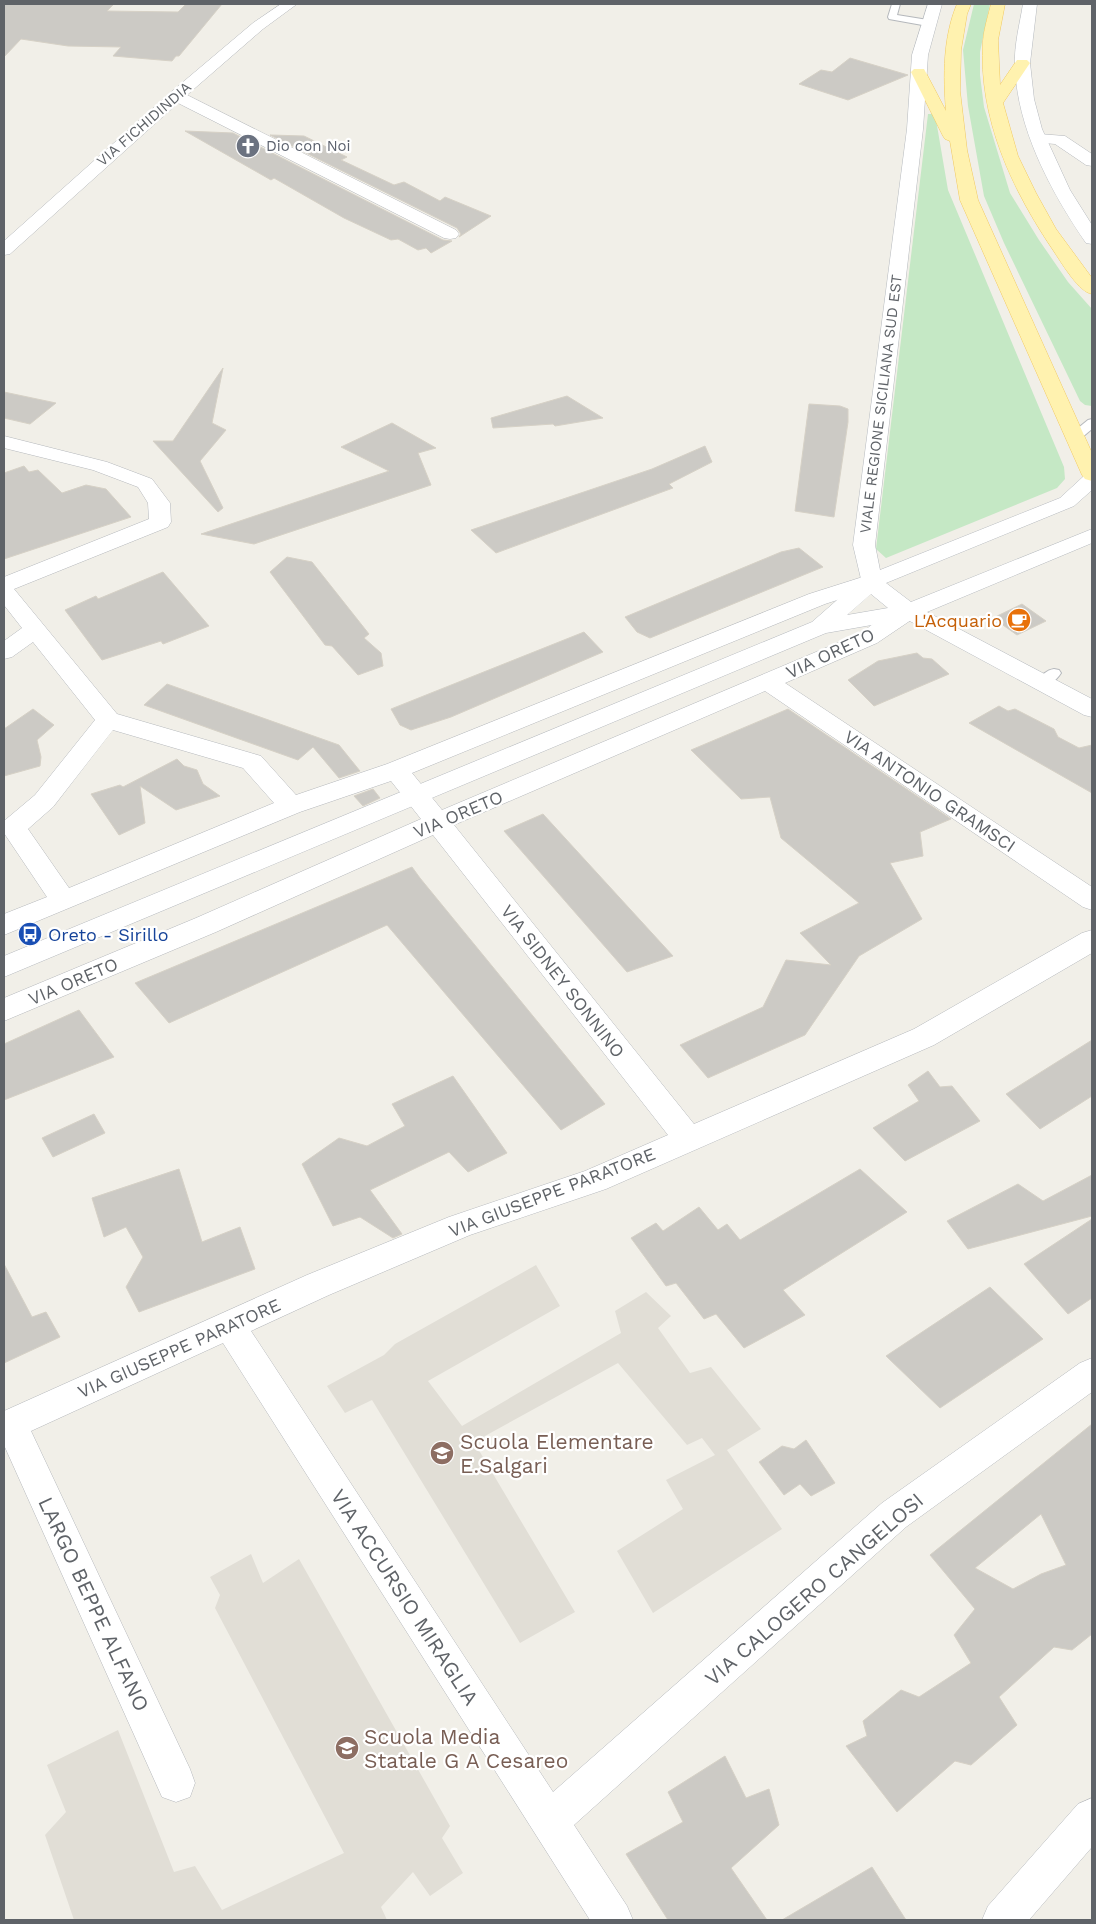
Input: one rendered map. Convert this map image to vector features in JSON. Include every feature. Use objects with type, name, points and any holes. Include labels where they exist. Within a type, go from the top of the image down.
[{"type":"main road","points":[[964,4],[960,14],[953,50],[952,92],[959,150],[969,200],[1092,475]]},
{"type":"main road","points":[[998,4],[993,18],[989,52],[989,76],[994,105],[1006,145],[1027,193],[1054,238],[1092,290]]},
{"type":"main road","points":[[994,105],[1022,64]]},
{"type":"main road","points":[[919,72],[959,150]]},
{"type":"street","name":"VIA FICHIDINDIA","points":[[4,250],[176,96],[258,26],[290,4]]},
{"type":"street","name":"VIALE REGIONE SICILIANA SUD EST","points":[[872,581],[864,544],[915,129],[920,55],[935,4]]},
{"type":"street","points":[[1030,4],[1022,64],[1026,99],[1039,139],[1062,190],[1092,239]]},
{"type":"street","points":[[176,96],[450,234]]},
{"type":"street","points":[[1039,139],[1059,139],[1092,161]]},
{"type":"street","points":[[4,442],[100,466],[145,483],[159,503],[160,522],[7,597],[108,720],[252,762],[291,806]]},
{"type":"street","points":[[4,925],[291,806],[396,770],[816,599],[872,581],[1067,502],[1092,479]]},
{"type":"street","points":[[820,627],[909,611],[1092,535]]},
{"type":"street","points":[[872,581],[887,597],[909,611],[1048,678],[1092,708]]},
{"type":"street","points":[[820,627],[872,581]]},
{"type":"street","name":"VIA ORETO","points":[[4,1010],[206,925],[438,822],[869,638],[909,611]]},
{"type":"street","name":"VIA ORETO","points":[[4,967],[820,627]]},
{"type":"street","points":[[4,652],[34,630]]},
{"type":"street","name":"VIA ANTONIO GRAMSCI","points":[[768,682],[1092,900]]},
{"type":"street","points":[[64,900],[9,827],[44,801],[108,720]]},
{"type":"street","name":"VIA SIDNEY SONNINO","points":[[396,770],[689,1140]]},
{"type":"street","name":"VIA GIUSEPPE PARATORE","points":[[7,1425],[318,1285],[460,1226],[595,1180],[924,1037],[1092,940]]},
{"type":"street","name":"VIA ACCURSIO MIRAGLIA","points":[[229,1325],[613,1920]]},
{"type":"street","name":"VIA CALOGERO CANGELOSI","points":[[549,1821],[894,1516],[1092,1373]]},
{"type":"street","name":"LARGO BEPPE ALFANO","points":[[7,1425],[176,1783]]},
{"type":"street","points":[[1002,1920],[1092,1818]]},
{"type":"lane","points":[[896,4],[892,17],[928,23]]},
{"type":"lane","points":[[1076,436],[1092,423]]},
{"type":"shaded area","name":"Scuola Elementare E.Salgari","points":[[536,1265],[560,1306],[428,1381],[462,1426],[621,1333],[615,1311],[646,1292],[671,1316],[658,1328],[690,1373],[711,1367],[761,1429],[727,1450],[782,1529],[653,1613],[617,1551],[683,1509],[666,1480],[715,1455],[702,1438],[687,1445],[618,1363],[474,1442],[575,1612],[520,1643],[372,1400],[345,1413],[327,1386],[384,1355],[395,1344]]},
{"type":"shaded area","name":"Scuola Media Statale G A Cesareo","points":[[251,1554],[263,1583],[299,1559],[450,1826],[442,1838],[463,1873],[430,1896],[413,1872],[381,1907],[387,1920],[74,1920],[45,1835],[66,1812],[47,1765],[118,1730],[174,1872],[195,1866],[222,1910],[344,1853],[215,1608],[220,1595],[210,1577]]},
{"type":"green space","points":[[974,4],[990,4],[980,52],[980,75],[984,107],[1010,193],[1068,282],[1092,309],[1092,406],[1085,405],[1080,401],[1004,243],[984,196],[968,106],[963,50]]},
{"type":"green space","points":[[928,114],[935,114],[948,190],[1064,467],[1065,479],[1057,488],[886,558],[876,549]]},
{"type":"building","points":[[4,4],[114,4],[107,11],[178,12],[186,4],[222,4],[179,56],[176,56],[172,61],[113,56],[121,47],[68,46],[21,39],[4,57]]},
{"type":"building","points":[[850,58],[908,75],[848,100],[799,84],[821,70],[832,72]]},
{"type":"building","points":[[185,131],[233,133],[443,240],[452,241],[431,253],[426,248],[418,250],[398,239],[391,240],[344,218],[274,178],[271,180]]},
{"type":"building","points":[[270,135],[304,136],[347,157],[341,160],[394,185],[404,182],[440,201],[445,197],[491,216],[459,237],[461,234],[457,228]]},
{"type":"building","points":[[223,368],[212,423],[226,430],[200,461],[223,508],[218,512],[153,441],[173,441]]},
{"type":"building","points":[[4,392],[56,403],[30,424],[4,418]]},
{"type":"building","points":[[567,396],[603,418],[555,426],[553,424],[493,428],[491,418]]},
{"type":"building","points":[[809,404],[840,406],[848,409],[848,422],[834,517],[795,511]]},
{"type":"building","points":[[392,423],[436,448],[418,453],[431,485],[254,544],[201,534],[389,471],[341,447]]},
{"type":"building","points":[[705,446],[712,462],[669,484],[673,488],[496,553],[471,530],[652,469]]},
{"type":"building","points":[[24,466],[29,472],[38,470],[62,493],[86,485],[106,489],[131,517],[4,559],[4,473]]},
{"type":"building","points":[[799,548],[823,567],[650,638],[637,632],[625,617],[781,552]]},
{"type":"building","points":[[287,557],[312,562],[369,634],[364,638],[381,653],[383,666],[358,675],[332,646],[325,645],[270,572]]},
{"type":"building","points":[[163,572],[209,626],[163,644],[161,641],[102,660],[65,610],[96,596],[98,599]]},
{"type":"building","name":"L'Acquario","points":[[1022,604],[1046,621],[1017,635],[993,618]]},
{"type":"building","points":[[584,632],[603,652],[451,717],[411,730],[400,725],[391,709]]},
{"type":"building","points":[[917,653],[923,658],[932,659],[949,674],[874,706],[848,680],[878,661]]},
{"type":"building","points":[[167,684],[339,745],[360,771],[339,778],[313,747],[298,760],[144,705]]},
{"type":"building","points":[[999,706],[1008,711],[1015,709],[1054,729],[1058,737],[1079,748],[1092,745],[1092,793],[969,723]]},
{"type":"building","points":[[33,709],[54,725],[37,740],[41,757],[40,766],[4,776],[4,729]]},
{"type":"building","points":[[788,709],[951,819],[920,832],[923,856],[890,863],[922,919],[859,956],[805,1035],[708,1078],[680,1045],[763,1007],[786,960],[831,965],[800,933],[859,903],[781,838],[770,797],[741,799],[691,750]]},
{"type":"building","points":[[177,759],[184,766],[197,770],[203,784],[220,796],[176,810],[140,786],[145,823],[119,835],[91,794],[120,785],[123,787]]},
{"type":"building","points":[[373,789],[380,798],[363,806],[354,796]]},
{"type":"building","points":[[543,814],[673,956],[627,972],[504,831]]},
{"type":"building","points":[[412,867],[605,1104],[561,1130],[387,925],[169,1023],[135,983]]},
{"type":"building","points":[[79,1010],[114,1057],[4,1100],[4,1044]]},
{"type":"building","points":[[1092,1040],[1092,1096],[1040,1129],[1006,1094]]},
{"type":"building","points":[[928,1071],[940,1087],[952,1086],[980,1121],[905,1161],[873,1128],[919,1101],[908,1085]]},
{"type":"building","points":[[453,1076],[507,1153],[468,1172],[449,1152],[370,1190],[402,1234],[393,1238],[360,1217],[333,1226],[302,1164],[339,1138],[367,1146],[405,1126],[392,1104]]},
{"type":"building","points":[[94,1114],[105,1133],[53,1157],[42,1138]]},
{"type":"building","points":[[179,1169],[202,1242],[240,1227],[255,1269],[139,1312],[126,1287],[143,1257],[126,1227],[104,1237],[92,1198]]},
{"type":"building","points":[[860,1169],[907,1212],[783,1290],[805,1315],[744,1348],[716,1314],[704,1319],[676,1283],[666,1286],[631,1238],[656,1223],[663,1231],[699,1207],[718,1230],[727,1224],[740,1240]]},
{"type":"building","points":[[1092,1175],[1092,1216],[968,1249],[947,1221],[1018,1184],[1043,1201]]},
{"type":"building","points":[[1092,1219],[1092,1298],[1068,1314],[1024,1264]]},
{"type":"building","points":[[4,1264],[32,1317],[46,1312],[60,1337],[4,1363]]},
{"type":"building","points":[[990,1287],[1043,1339],[940,1408],[886,1356]]},
{"type":"building","points":[[1092,1424],[1092,1634],[1072,1650],[1054,1647],[999,1697],[1017,1725],[971,1765],[955,1761],[897,1812],[846,1746],[867,1736],[863,1721],[901,1690],[919,1697],[971,1663],[954,1635],[975,1609],[930,1555]],"holes":[[[1041,1514],[1066,1565],[1041,1574],[1013,1589],[975,1568]]]},
{"type":"building","points":[[806,1440],[835,1483],[811,1496],[800,1484],[784,1495],[759,1462],[782,1446],[794,1449]]},
{"type":"building","points":[[725,1756],[746,1798],[769,1789],[779,1825],[731,1868],[767,1920],[668,1920],[626,1854],[683,1822],[668,1792]]},
{"type":"building","points":[[872,1867],[906,1920],[782,1920]]},
{"type":"place","name":"Dio con Noi","points":[[248,146]]},
{"type":"place","name":"L'Acquario","points":[[1019,620]]},
{"type":"place","name":"Oreto - Sirillo","points":[[30,934]]},
{"type":"place","name":"Scuola Elementare E.Salgari","points":[[442,1453]]},
{"type":"place","name":"Scuola Media Statale G A Cesareo","points":[[347,1748]]}]
